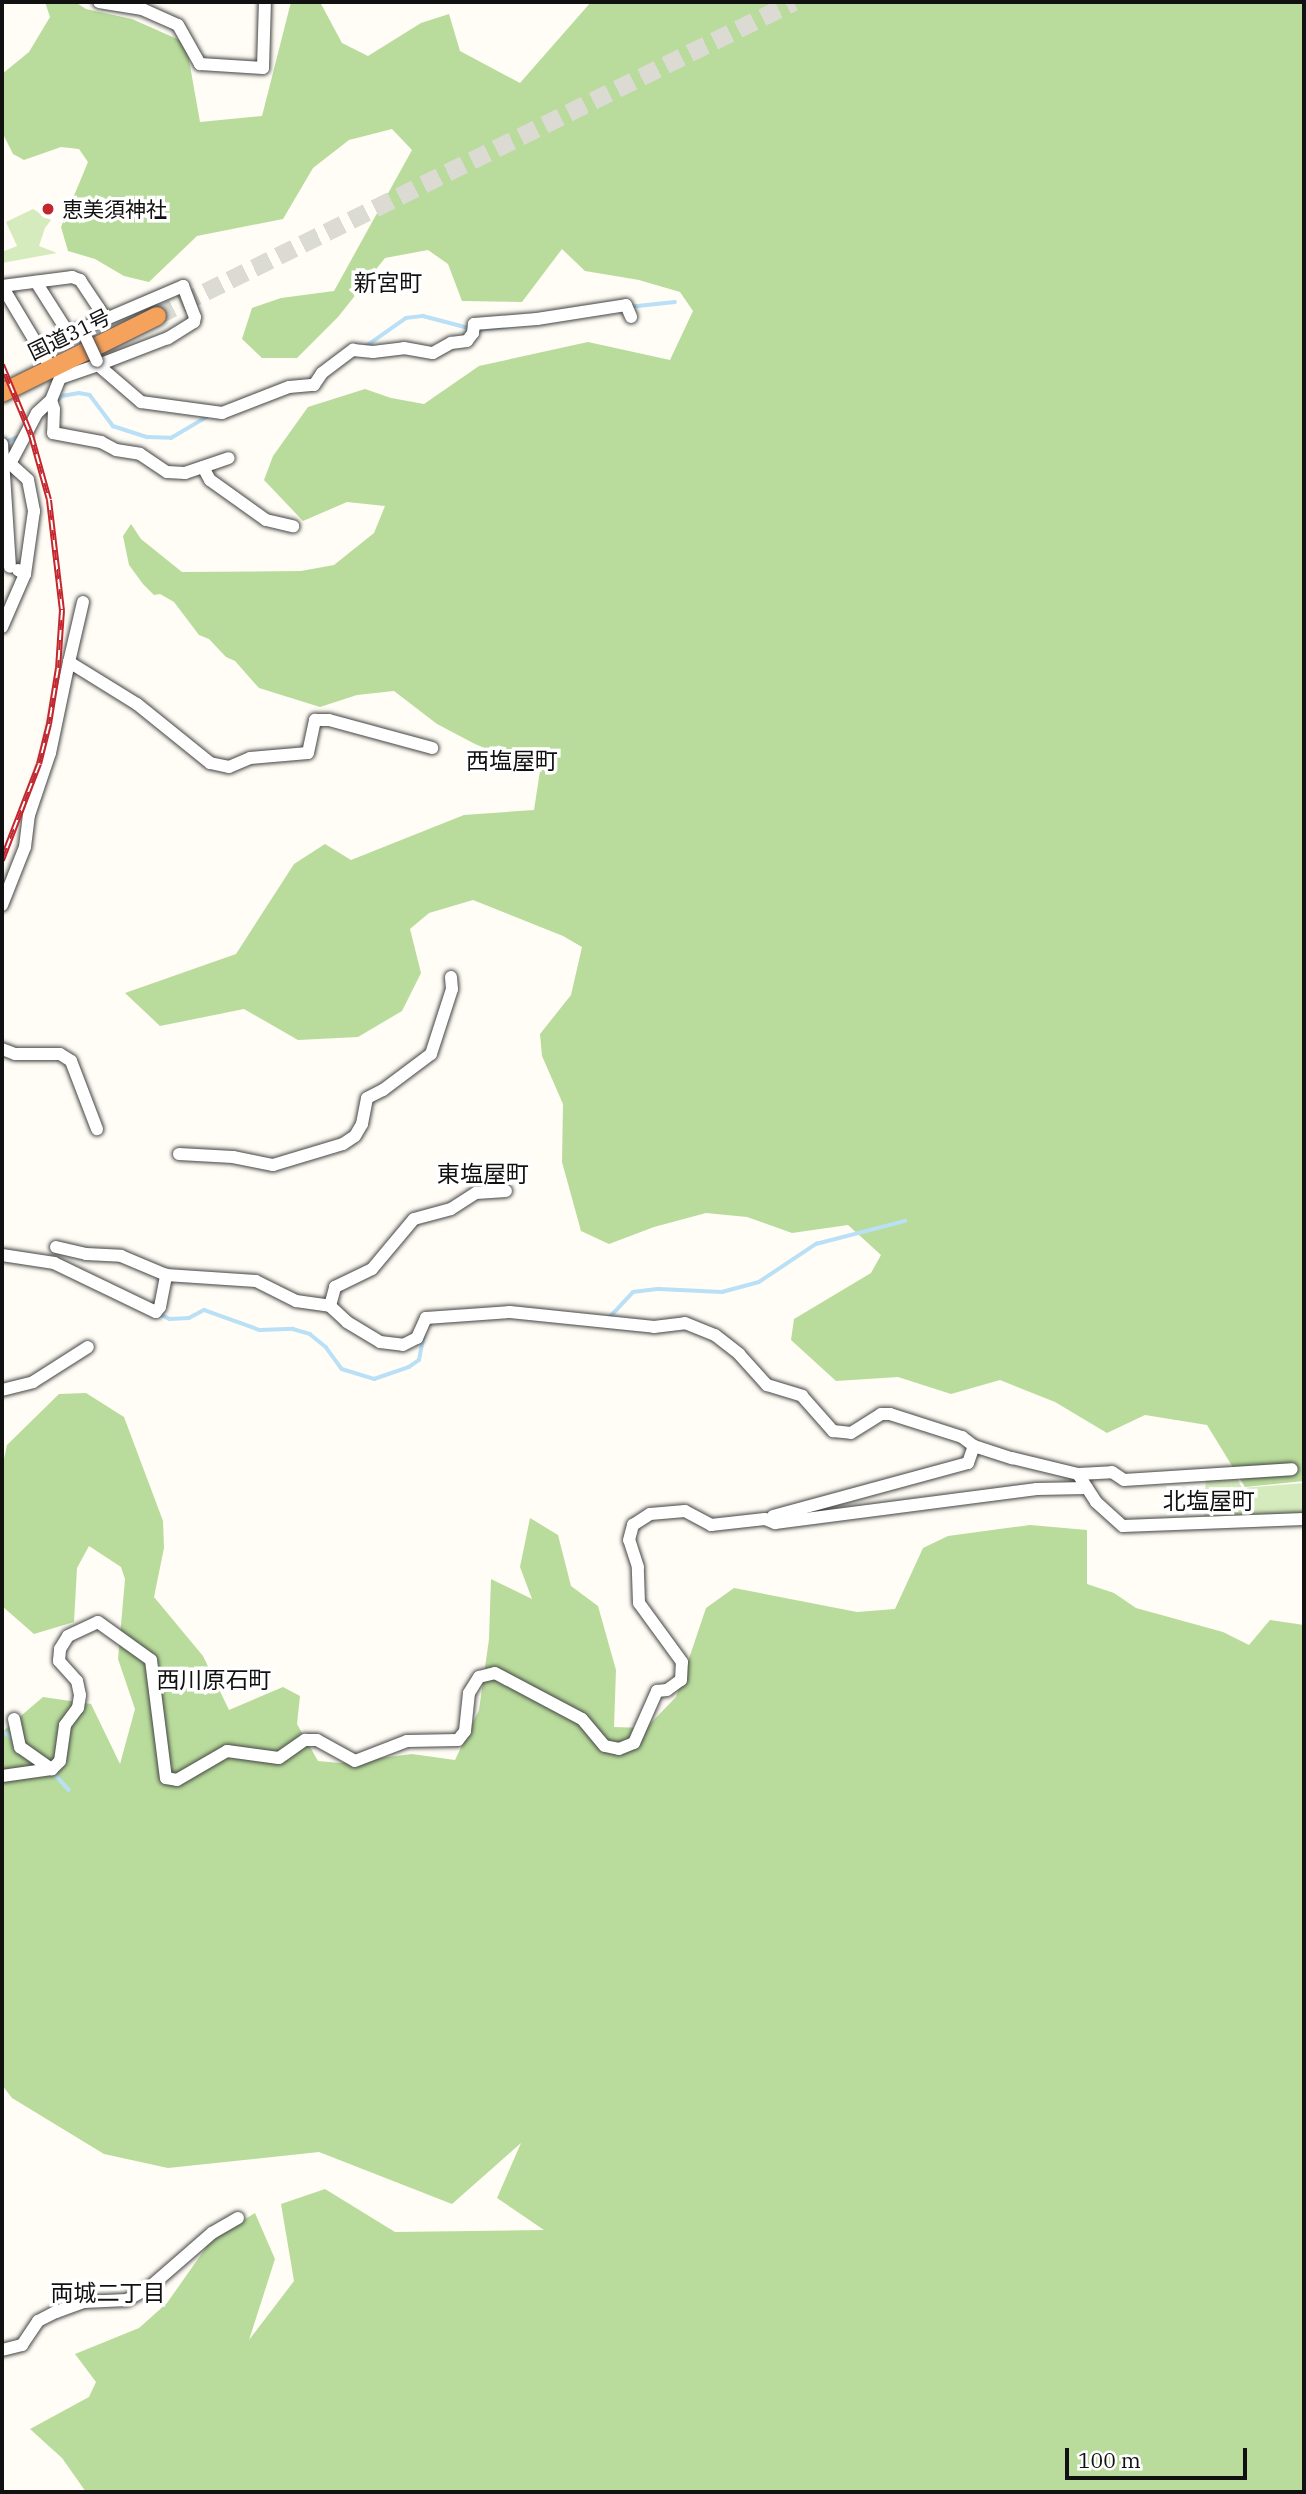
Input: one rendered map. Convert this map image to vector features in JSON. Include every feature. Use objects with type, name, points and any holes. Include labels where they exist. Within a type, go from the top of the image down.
[{"type":"highway","name":"国道31号","points":[[2,393],[157,316]]},
{"type":"street","points":[[99,2],[142,9],[178,25],[200,64],[263,68],[265,2]]},
{"type":"street","points":[[51,368],[2,286],[72,277],[80,280],[106,319]]},
{"type":"street","points":[[36,282],[69,334],[183,286],[195,317],[194,322],[167,338],[60,378],[52,404],[53,433],[140,454],[167,472],[185,473],[229,458]]},
{"type":"street","points":[[82,329],[97,363],[141,402],[214,412],[289,387],[314,385],[322,373],[362,350],[404,348],[433,353],[451,342],[467,341],[474,329],[537,319],[629,313]]},
{"type":"street","points":[[25,573],[6,568],[3,487],[5,453],[37,413],[52,404]]},
{"type":"street","points":[[2,627],[25,573],[34,511],[28,480],[5,453]]},
{"type":"street","points":[[203,467],[209,480],[266,520],[293,526]]},
{"type":"street","points":[[2,905],[25,847],[29,815],[53,742],[83,602]]},
{"type":"street","points":[[69,662],[137,704],[188,747],[222,767],[240,764],[250,758],[308,753],[315,720],[329,720],[432,748]]},
{"type":"street","points":[[179,1154],[233,1157],[273,1165],[343,1144],[355,1136],[362,1124],[367,1098],[383,1090],[431,1054],[452,989],[451,977]]},
{"type":"street","points":[[2,1049],[15,1054],[60,1054],[71,1061],[97,1129]]},
{"type":"street","points":[[330,1306],[335,1287],[372,1269],[414,1219],[451,1209],[476,1193],[506,1191]]},
{"type":"street","points":[[56,1247],[86,1254],[121,1256],[166,1275],[256,1281],[296,1301],[330,1306],[347,1322],[380,1342],[403,1345],[417,1338],[426,1318],[510,1312],[654,1327],[685,1323],[715,1335],[739,1354],[766,1385],[802,1396],[833,1430],[851,1433],[881,1413],[890,1414],[962,1437],[974,1446],[1078,1474],[1112,1472],[1124,1480],[1292,1469]]},
{"type":"street","points":[[2,1255],[23,1256],[54,1264],[156,1312],[160,1307],[166,1275]]},
{"type":"street","points":[[2,1390],[33,1382],[88,1347]]},
{"type":"street","points":[[2,1776],[52,1769],[60,1762],[65,1725],[78,1708],[80,1695],[76,1681],[59,1661],[60,1650],[68,1636],[98,1622],[151,1660],[160,1716],[162,1765],[166,1778],[172,1780],[227,1751],[279,1758],[305,1740],[317,1740],[355,1761],[407,1741],[458,1740],[465,1731],[469,1693],[479,1677],[495,1673],[582,1719],[605,1746],[619,1749],[635,1743],[657,1691],[667,1690],[681,1680],[682,1661],[639,1603],[638,1567],[629,1540],[633,1525],[650,1514],[663,1511],[685,1511],[711,1525],[765,1519],[968,1463],[974,1446]]},
{"type":"street","points":[[1078,1474],[1096,1502],[1123,1526],[1304,1520]]},
{"type":"street","points":[[765,1519],[775,1523],[1038,1489],[1087,1488]]},
{"type":"street","points":[[14,1719],[20,1747],[52,1769]]},
{"type":"street","points":[[2,2350],[22,2345],[38,2321],[56,2312],[83,2302],[127,2300],[151,2286],[212,2232],[238,2217]]},
{"type":"green space","points":[[45,2],[75,2],[86,9],[132,19],[186,43],[200,122],[262,116],[291,2],[320,2],[342,43],[368,56],[421,23],[449,14],[460,51],[520,83],[591,2],[1304,2],[1304,1481],[1245,1487],[1207,1425],[1145,1415],[1107,1433],[1055,1402],[1000,1380],[951,1394],[898,1377],[836,1381],[791,1340],[794,1319],[871,1273],[881,1255],[848,1225],[792,1233],[747,1217],[706,1213],[654,1227],[609,1244],[581,1231],[562,1162],[563,1104],[542,1056],[540,1034],[571,995],[582,947],[563,936],[473,900],[429,913],[410,929],[421,973],[402,1011],[358,1037],[298,1040],[244,1009],[160,1026],[125,993],[236,954],[294,864],[325,844],[351,860],[464,815],[534,810],[540,771],[475,744],[437,724],[394,691],[357,695],[320,707],[259,688],[235,661],[226,657],[209,639],[199,635],[174,602],[160,594],[154,595],[143,584],[129,565],[123,536],[131,524],[141,539],[182,572],[301,571],[334,565],[374,533],[385,506],[347,502],[303,521],[264,480],[273,456],[308,407],[365,389],[391,398],[424,404],[479,366],[588,342],[670,360],[693,311],[680,292],[639,280],[585,271],[562,249],[522,302],[462,301],[448,264],[428,250],[385,258],[338,317],[297,358],[262,358],[242,339],[252,308],[281,298],[334,291],[412,150],[392,129],[349,140],[313,168],[283,219],[197,236],[149,282],[124,276],[95,259],[68,251],[61,227],[88,162],[79,149],[61,147],[24,160],[13,154],[2,132],[2,74],[29,52],[50,17]]},
{"type":"green space","points":[[33,209],[51,220],[39,246],[57,253],[2,263],[2,252],[17,246],[6,222]]},
{"type":"green space","points":[[86,1393],[124,1417],[163,1521],[164,1548],[154,1597],[203,1656],[229,1710],[283,1687],[300,1696],[297,1724],[318,1761],[340,1763],[412,1754],[455,1760],[479,1710],[489,1639],[491,1579],[532,1599],[520,1567],[530,1518],[558,1535],[571,1586],[598,1606],[616,1670],[614,1727],[646,1728],[676,1697],[706,1608],[734,1588],[857,1612],[895,1609],[923,1548],[948,1536],[1030,1525],[1087,1530],[1087,1584],[1114,1593],[1136,1608],[1223,1632],[1249,1645],[1270,1620],[1304,1625],[1304,2492],[86,2492],[62,2458],[30,2429],[89,2397],[96,2382],[75,2354],[139,2328],[167,2303],[212,2239],[255,2213],[275,2259],[249,2340],[294,2281],[281,2204],[325,2189],[395,2232],[544,2230],[497,2198],[521,2143],[452,2204],[319,2152],[168,2168],[104,2154],[12,2098],[2,2085],[2,1732],[43,1697],[91,1704],[120,1764],[135,1709],[118,1659],[125,1579],[121,1567],[89,1546],[77,1568],[74,1622],[34,1634],[2,1606],[2,1468],[7,1445],[59,1394]]},
{"type":"green space","points":[[1235,1475],[1242,1488],[1304,1483],[1304,1515],[1204,1520],[1206,1476]]},
{"type":"waterway","points":[[628,307],[675,302]]},
{"type":"waterway","points":[[365,347],[406,318],[423,316],[469,328]]},
{"type":"waterway","points":[[477,330],[507,327]]},
{"type":"waterway","points":[[56,402],[62,396],[79,393],[90,395],[113,426],[147,437],[171,438],[210,415]]},
{"type":"waterway","points":[[3,443],[18,437]]},
{"type":"waterway","points":[[609,1318],[633,1292],[659,1289],[722,1292],[759,1282],[816,1244],[905,1221]]},
{"type":"waterway","points":[[158,1313],[170,1319],[189,1318],[204,1310],[260,1330],[293,1329],[310,1334],[326,1347],[342,1369],[374,1379],[409,1367],[419,1360],[424,1334]]},
{"type":"waterway","points":[[2,1731],[13,1738]]},
{"type":"waterway","points":[[52,1771],[69,1790]]},
{"type":"tunnel","points":[[157,316],[794,2]]},
{"type":"railway","points":[[2,365],[31,435],[49,500],[62,610],[58,668],[49,724],[39,764],[2,860]]},
{"type":"place","name":"恵美須神社","points":[[48,209]]},
{"type":"district","name":"新宮町","points":[[388,282]]},
{"type":"district","name":"西塩屋町","points":[[512,760]]},
{"type":"district","name":"東塩屋町","points":[[483,1173]]},
{"type":"district","name":"北塩屋町","points":[[1209,1500]]},
{"type":"district","name":"西川原石町","points":[[214,1679]]},
{"type":"district","name":"両城二丁目","points":[[108,2292]]}]
